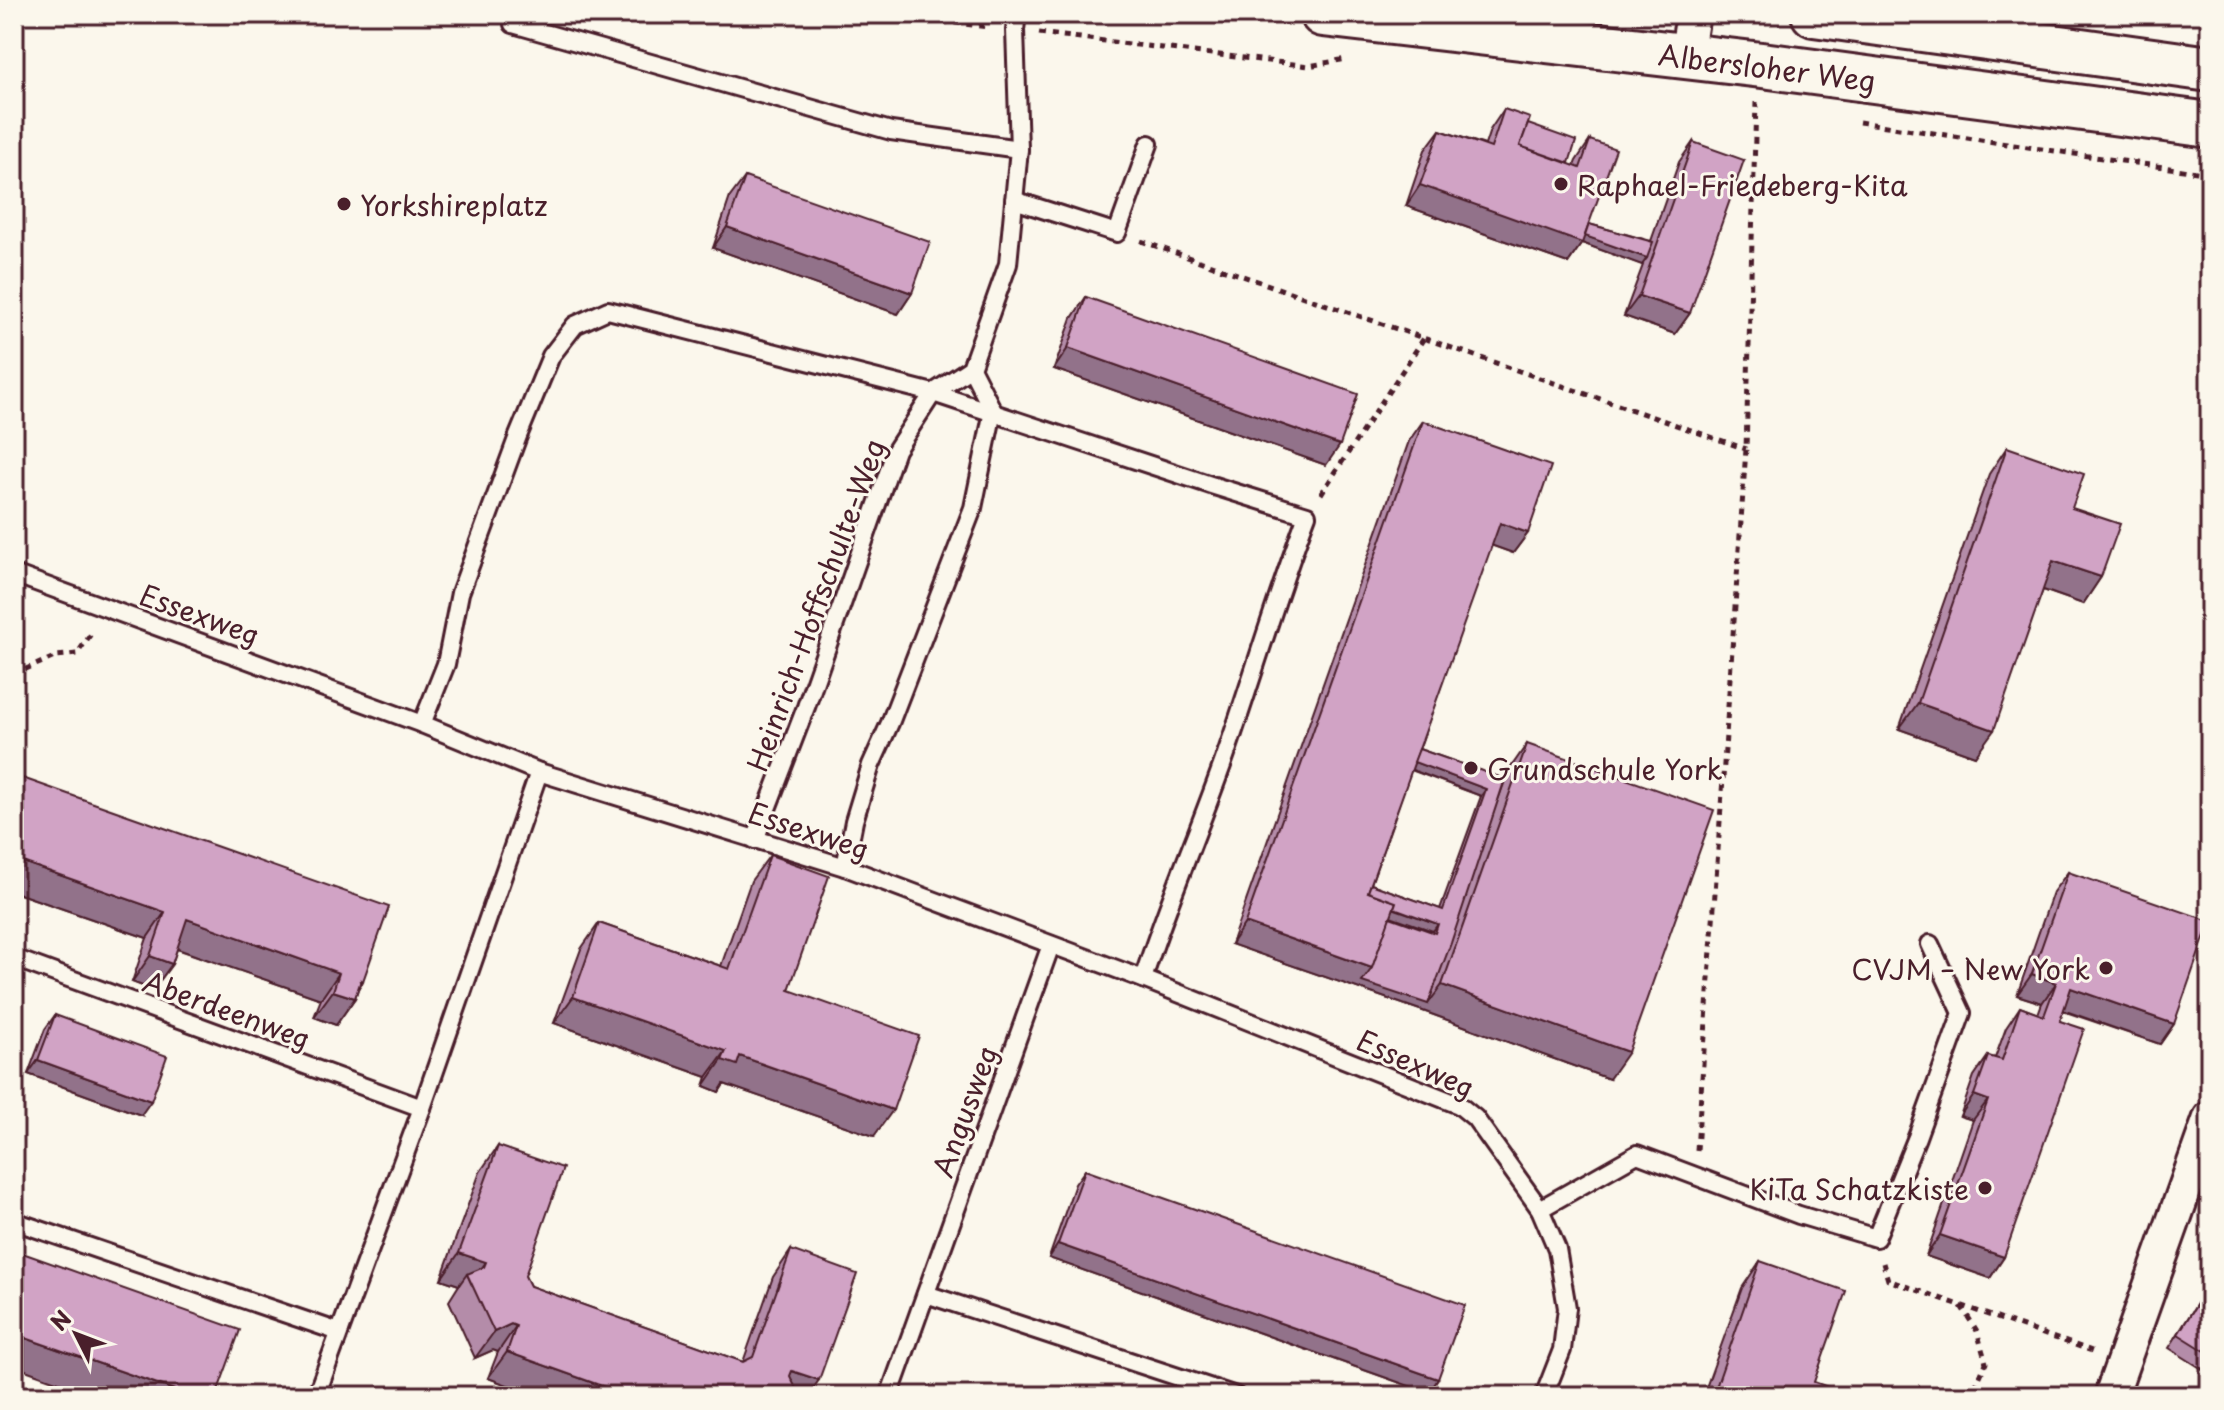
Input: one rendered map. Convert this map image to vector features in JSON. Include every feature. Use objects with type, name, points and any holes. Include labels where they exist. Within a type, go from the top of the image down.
[{"type":"main road","name":"Albersloher Weg","points":[[1323,14],[1686,57],[2210,125]]},
{"type":"main road","name":"Albersloher Weg","points":[[1814,14],[2210,69]]},
{"type":"street","points":[[1686,57],[1693,14]]},
{"type":"street","points":[[2114,1395],[2210,1118]]},
{"type":"lane","points":[[933,393],[971,368],[1008,264],[1019,149],[1016,22]]},
{"type":"lane","points":[[513,24],[891,131],[1019,149]]},
{"type":"lane","points":[[1014,200],[1117,233],[1149,144]]},
{"type":"lane","points":[[422,724],[446,664],[460,593],[551,356],[575,325],[608,310],[933,393],[1307,515],[1281,583],[1265,641],[1224,760],[1143,979]]},
{"type":"lane","points":[[845,867],[854,821],[871,765],[973,508],[993,411],[971,368]]},
{"type":"lane","name":"Heinrich-Hoffschulte-Weg","points":[[755,840],[806,707],[896,450],[933,393]]},
{"type":"lane","name":"Essexweg","points":[[14,574],[422,724],[539,772],[845,867],[1143,979],[1459,1105],[1475,1118],[1540,1209],[1557,1249],[1567,1308],[1562,1350],[1544,1396]]},
{"type":"lane","points":[[316,1396],[422,1108],[539,772]]},
{"type":"lane","points":[[1540,1209],[1637,1154],[1799,1215],[1876,1238],[1962,1013],[1930,944]]},
{"type":"lane","name":"Angusweg","points":[[889,1396],[1051,945]]},
{"type":"lane","name":"Aberdeenweg","points":[[14,958],[422,1108]]},
{"type":"lane","points":[[14,1221],[339,1332]]},
{"type":"lane","points":[[926,1294],[1236,1396]]},
{"type":"path","points":[[883,14],[1016,22],[1309,66],[1348,59]]},
{"type":"path","points":[[1695,1176],[1746,449],[1755,107],[1770,109]]},
{"type":"path","points":[[1849,121],[2210,174]]},
{"type":"path","points":[[1117,233],[1746,449]]},
{"type":"path","points":[[1307,515],[1424,338]]},
{"type":"path","points":[[14,674],[57,656],[77,654],[108,608]]},
{"type":"path","points":[[1876,1238],[1888,1280],[2123,1362]]},
{"type":"path","points":[[1961,1305],[1977,1331],[1986,1363],[1971,1396]]},
{"type":"building","points":[[1504,109],[1530,118],[1520,146],[1580,168],[1590,140],[1616,149],[1582,243],[1420,185],[1440,130],[1491,148]]},
{"type":"building","points":[[1528,124],[1576,141],[1569,163],[1520,146]]},
{"type":"building","points":[[1693,142],[1744,160],[1690,313],[1639,296]]},
{"type":"building","points":[[745,177],[930,242],[912,293],[727,227]]},
{"type":"building","points":[[1589,224],[1653,242],[1647,258],[1585,236]]},
{"type":"building","points":[[1086,297],[1358,394],[1340,445],[1068,348]]},
{"type":"building","points":[[1423,421],[1551,466],[1528,533],[1500,523],[1368,892],[1396,902],[1372,968],[1245,923]]},
{"type":"building","points":[[2007,447],[2084,474],[2072,508],[2120,524],[2101,577],[2053,561],[1994,730],[1918,703]]},
{"type":"building","points":[[1527,744],[1714,810],[1628,1052],[1442,985]]},
{"type":"building","points":[[1419,749],[1505,779],[1428,1004],[1362,982],[1372,968],[1390,917],[1435,933],[1438,924],[1394,908],[1396,902],[1368,892],[1371,884],[1443,910],[1486,789],[1414,762]]},
{"type":"building","points":[[14,775],[389,907],[355,998],[333,991],[339,973],[187,919],[172,964],[150,956],[165,912],[14,859]]},
{"type":"building","points":[[770,855],[829,876],[789,990],[919,1036],[893,1110],[740,1056],[737,1065],[722,1060],[726,1051],[573,997],[599,923],[729,969]]},
{"type":"building","points":[[2068,872],[2210,921],[2174,1024],[2071,988],[2060,1021],[2084,1029],[2004,1257],[1940,1235],[1988,1100],[1974,1095],[1988,1056],[2002,1060],[2020,1007],[2044,1016],[2056,983],[2032,974]]},
{"type":"building","points":[[55,1015],[167,1056],[151,1101],[38,1060]]},
{"type":"building","points":[[498,1146],[563,1168],[525,1276],[530,1286],[743,1362],[753,1357],[791,1250],[857,1274],[819,1380],[792,1371],[790,1376],[798,1393],[792,1396],[630,1396],[507,1352],[516,1326],[511,1324],[494,1332],[467,1274],[484,1267],[486,1262],[459,1253]]},
{"type":"building","points":[[1085,1170],[1465,1305],[1438,1379],[1058,1244]]},
{"type":"building","points":[[14,1250],[240,1330],[216,1396],[192,1396],[14,1334]]},
{"type":"building","points":[[1760,1261],[1846,1291],[1814,1382],[1834,1389],[1831,1396],[1713,1396]]},
{"type":"building","points":[[2210,1284],[2210,1354],[2178,1334]]},
{"type":"place","name":"Raphael-Friedeberg-Kita","points":[[1561,184]]},
{"type":"place","name":"Yorkshireplatz","points":[[344,204]]},
{"type":"place","name":"Grundschule York","points":[[1471,768]]},
{"type":"place","name":"CVJM – New York","points":[[2106,968]]},
{"type":"place","name":"KiTa Schatzkiste","points":[[1985,1188]]}]
